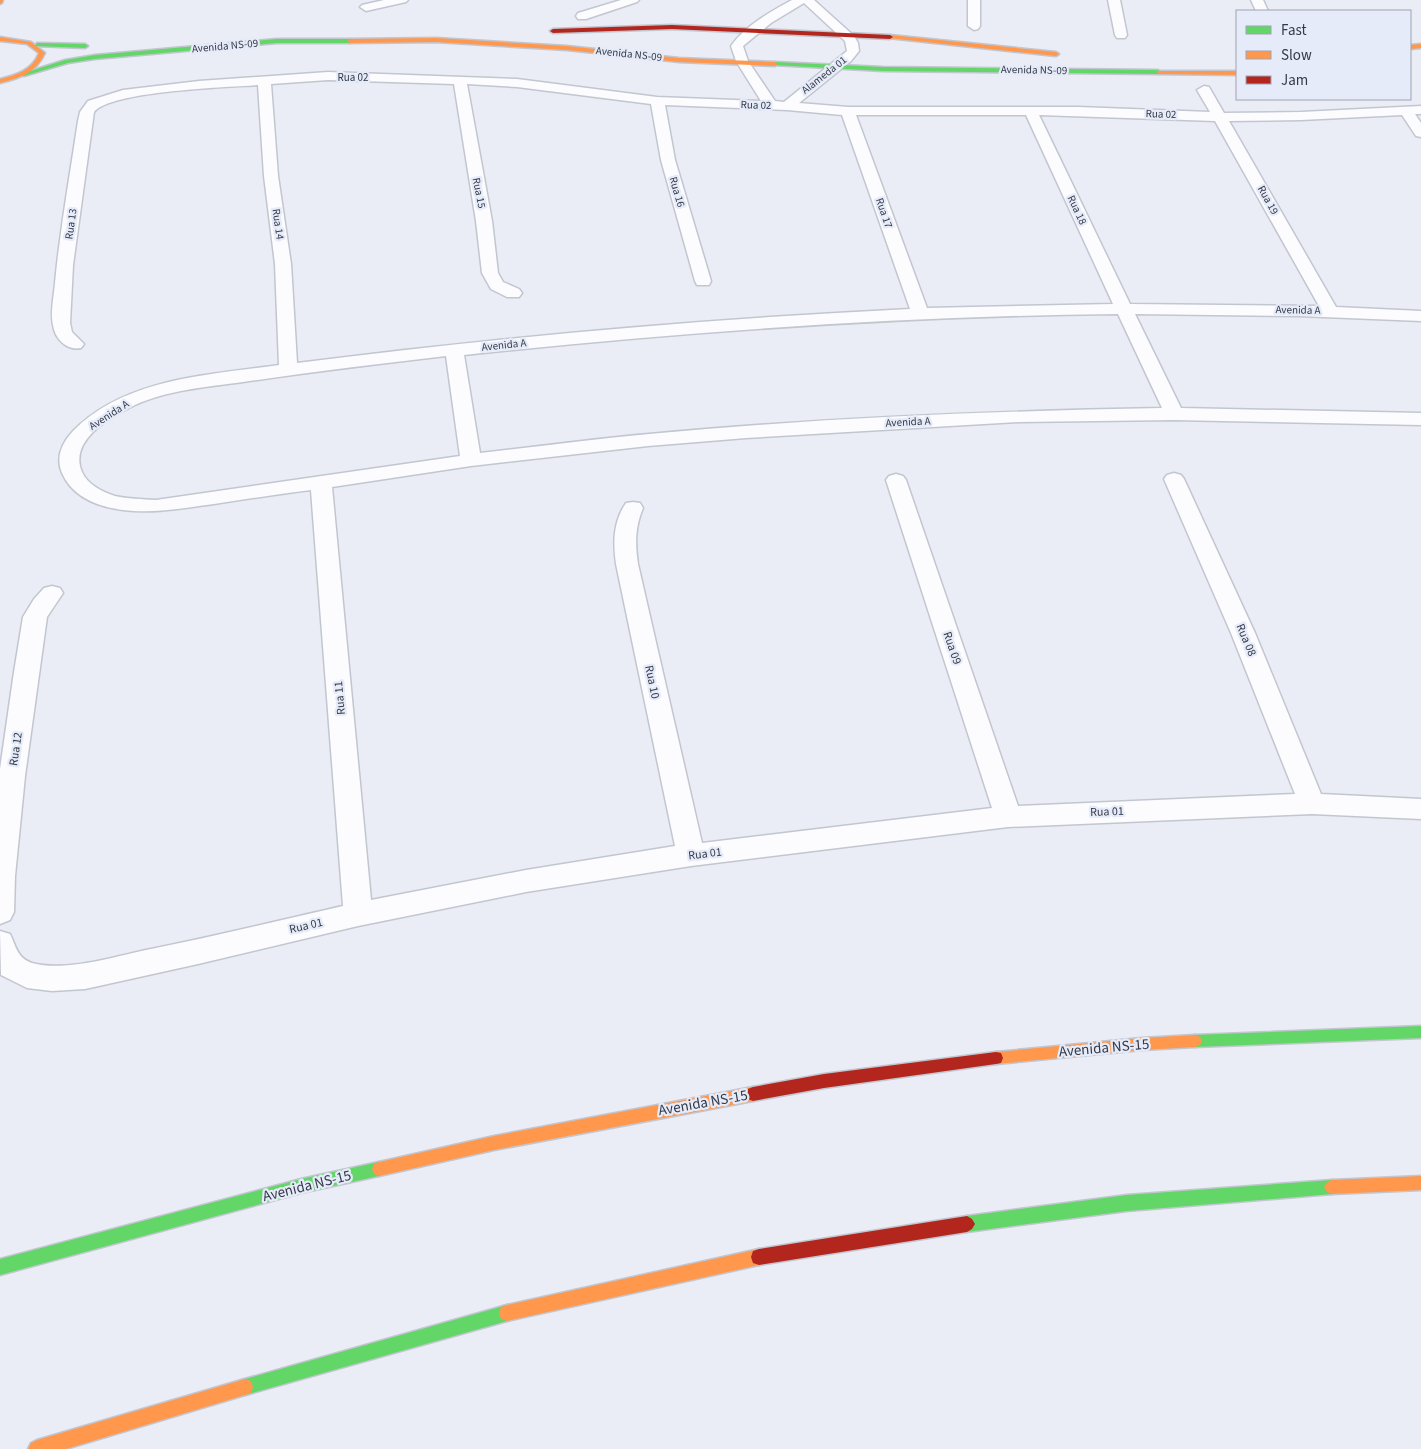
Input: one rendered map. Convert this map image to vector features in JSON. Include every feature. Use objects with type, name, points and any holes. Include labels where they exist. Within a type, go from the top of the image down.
[{"type":"street","points":[[366,7],[402,0]]},
{"type":"street","points":[[582,16],[633,0]]},
{"type":"street","points":[[771,106],[742,61],[737,50],[738,43],[763,23],[802,0]]},
{"type":"street","points":[[807,0],[845,34]]},
{"type":"street","points":[[974,0],[974,26]]},
{"type":"street","points":[[1114,0],[1121,35]]},
{"type":"street","points":[[0,27],[5,39],[37,45],[96,45]]},
{"type":"street","name":"Avenida NS-09","points":[[543,30],[672,27],[845,34],[1070,55]]},
{"type":"street","name":"Alameda 01","points":[[787,106],[853,51],[852,43],[845,34]]},
{"type":"street","name":"Avenida NS-09","points":[[2,81],[73,60],[95,57],[277,41],[334,40],[484,42],[567,48],[679,60],[742,61],[882,69],[1236,73]]},
{"type":"street","points":[[24,74],[39,63],[41,59],[42,53],[37,45]]},
{"type":"street","name":"Rua 02","points":[[95,103],[114,95],[133,92],[264,80],[352,76],[518,83],[657,100],[848,111],[1078,111],[1221,117],[1414,111]]},
{"type":"street","name":"Rua 14","points":[[264,80],[271,176],[283,264],[288,369]]},
{"type":"street","name":"Rua 15","points":[[460,81],[484,221],[490,273],[497,285],[513,293]]},
{"type":"street","name":"Rua 19","points":[[1204,90],[1330,311]]},
{"type":"street","name":"Rua 16","points":[[657,100],[668,160],[703,281]]},
{"type":"street","name":"Rua 13","points":[[75,344],[64,334],[62,329],[65,265],[85,121],[89,108],[95,103]]},
{"type":"street","name":"Rua 17","points":[[848,111],[920,314]]},
{"type":"street","points":[[1414,111],[1421,133]]},
{"type":"street","name":"Rua 18","points":[[1031,112],[1174,414]]},
{"type":"street","name":"Avenida A","points":[[1421,316],[1330,311],[1123,309],[920,314],[714,325],[454,350],[288,369],[148,394],[124,403],[90,425],[77,438],[68,461],[70,471],[78,482],[102,499],[117,503],[168,505],[471,460],[648,440],[876,423],[1020,416],[1174,414],[1421,419]]},
{"type":"street","points":[[454,350],[471,460]]},
{"type":"street","name":"Rua 08","points":[[1174,479],[1243,633],[1312,804]]},
{"type":"street","name":"Rua 09","points":[[896,480],[1008,816]]},
{"type":"street","name":"Rua 11","points":[[322,481],[358,914]]},
{"type":"street","name":"Rua 10","points":[[633,508],[628,517],[624,536],[626,564],[692,855]]},
{"type":"street","name":"Rua 12","points":[[0,912],[12,776],[26,672],[35,617],[42,604],[52,593]]},
{"type":"street","name":"Rua 01","points":[[2,951],[20,972],[33,977],[60,978],[84,976],[189,955],[358,914],[526,882],[692,855],[1008,816],[1312,804],[1421,809]]},
{"type":"street","name":"Avenida NS-15","points":[[0,1267],[301,1186],[456,1151],[628,1116],[824,1081],[980,1060],[1142,1044],[1421,1032]]},
{"type":"street","points":[[37,1449],[285,1375],[515,1311],[745,1259],[970,1223],[1127,1203],[1298,1188],[1421,1182]]},
{"type":"traffic: fast","points":[[24,74],[67,61],[95,57],[277,41],[350,41]]},
{"type":"traffic: fast","points":[[37,45],[85,46]]},
{"type":"traffic: fast","points":[[775,64],[883,69],[1158,72]]},
{"type":"traffic: fast","points":[[1195,1041],[1421,1032]]},
{"type":"traffic: fast","points":[[0,1267],[301,1186],[379,1169]]},
{"type":"traffic: fast","points":[[967,1224],[1127,1203],[1332,1187]]},
{"type":"traffic: fast","points":[[245,1387],[507,1313]]},
{"type":"traffic: slow","points":[[890,37],[1056,54]]},
{"type":"traffic: slow","points":[[0,39],[29,43],[42,53],[31,69],[25,73],[0,81]]},
{"type":"traffic: slow","points":[[350,41],[436,40],[567,48],[679,60],[775,64]]},
{"type":"traffic: slow","points":[[1411,47],[1421,46]]},
{"type":"traffic: slow","points":[[1158,72],[1236,73]]},
{"type":"traffic: slow","points":[[996,1058],[1142,1044],[1195,1041]]},
{"type":"traffic: slow","points":[[379,1169],[494,1143],[753,1094]]},
{"type":"traffic: slow","points":[[1332,1187],[1421,1183]]},
{"type":"traffic: slow","points":[[507,1313],[759,1257]]},
{"type":"traffic: slow","points":[[37,1449],[245,1387]]},
{"type":"traffic: jam","points":[[553,31],[672,27],[890,37]]},
{"type":"traffic: jam","points":[[753,1094],[824,1081],[996,1058]]},
{"type":"traffic: jam","points":[[759,1257],[967,1224]]}]
